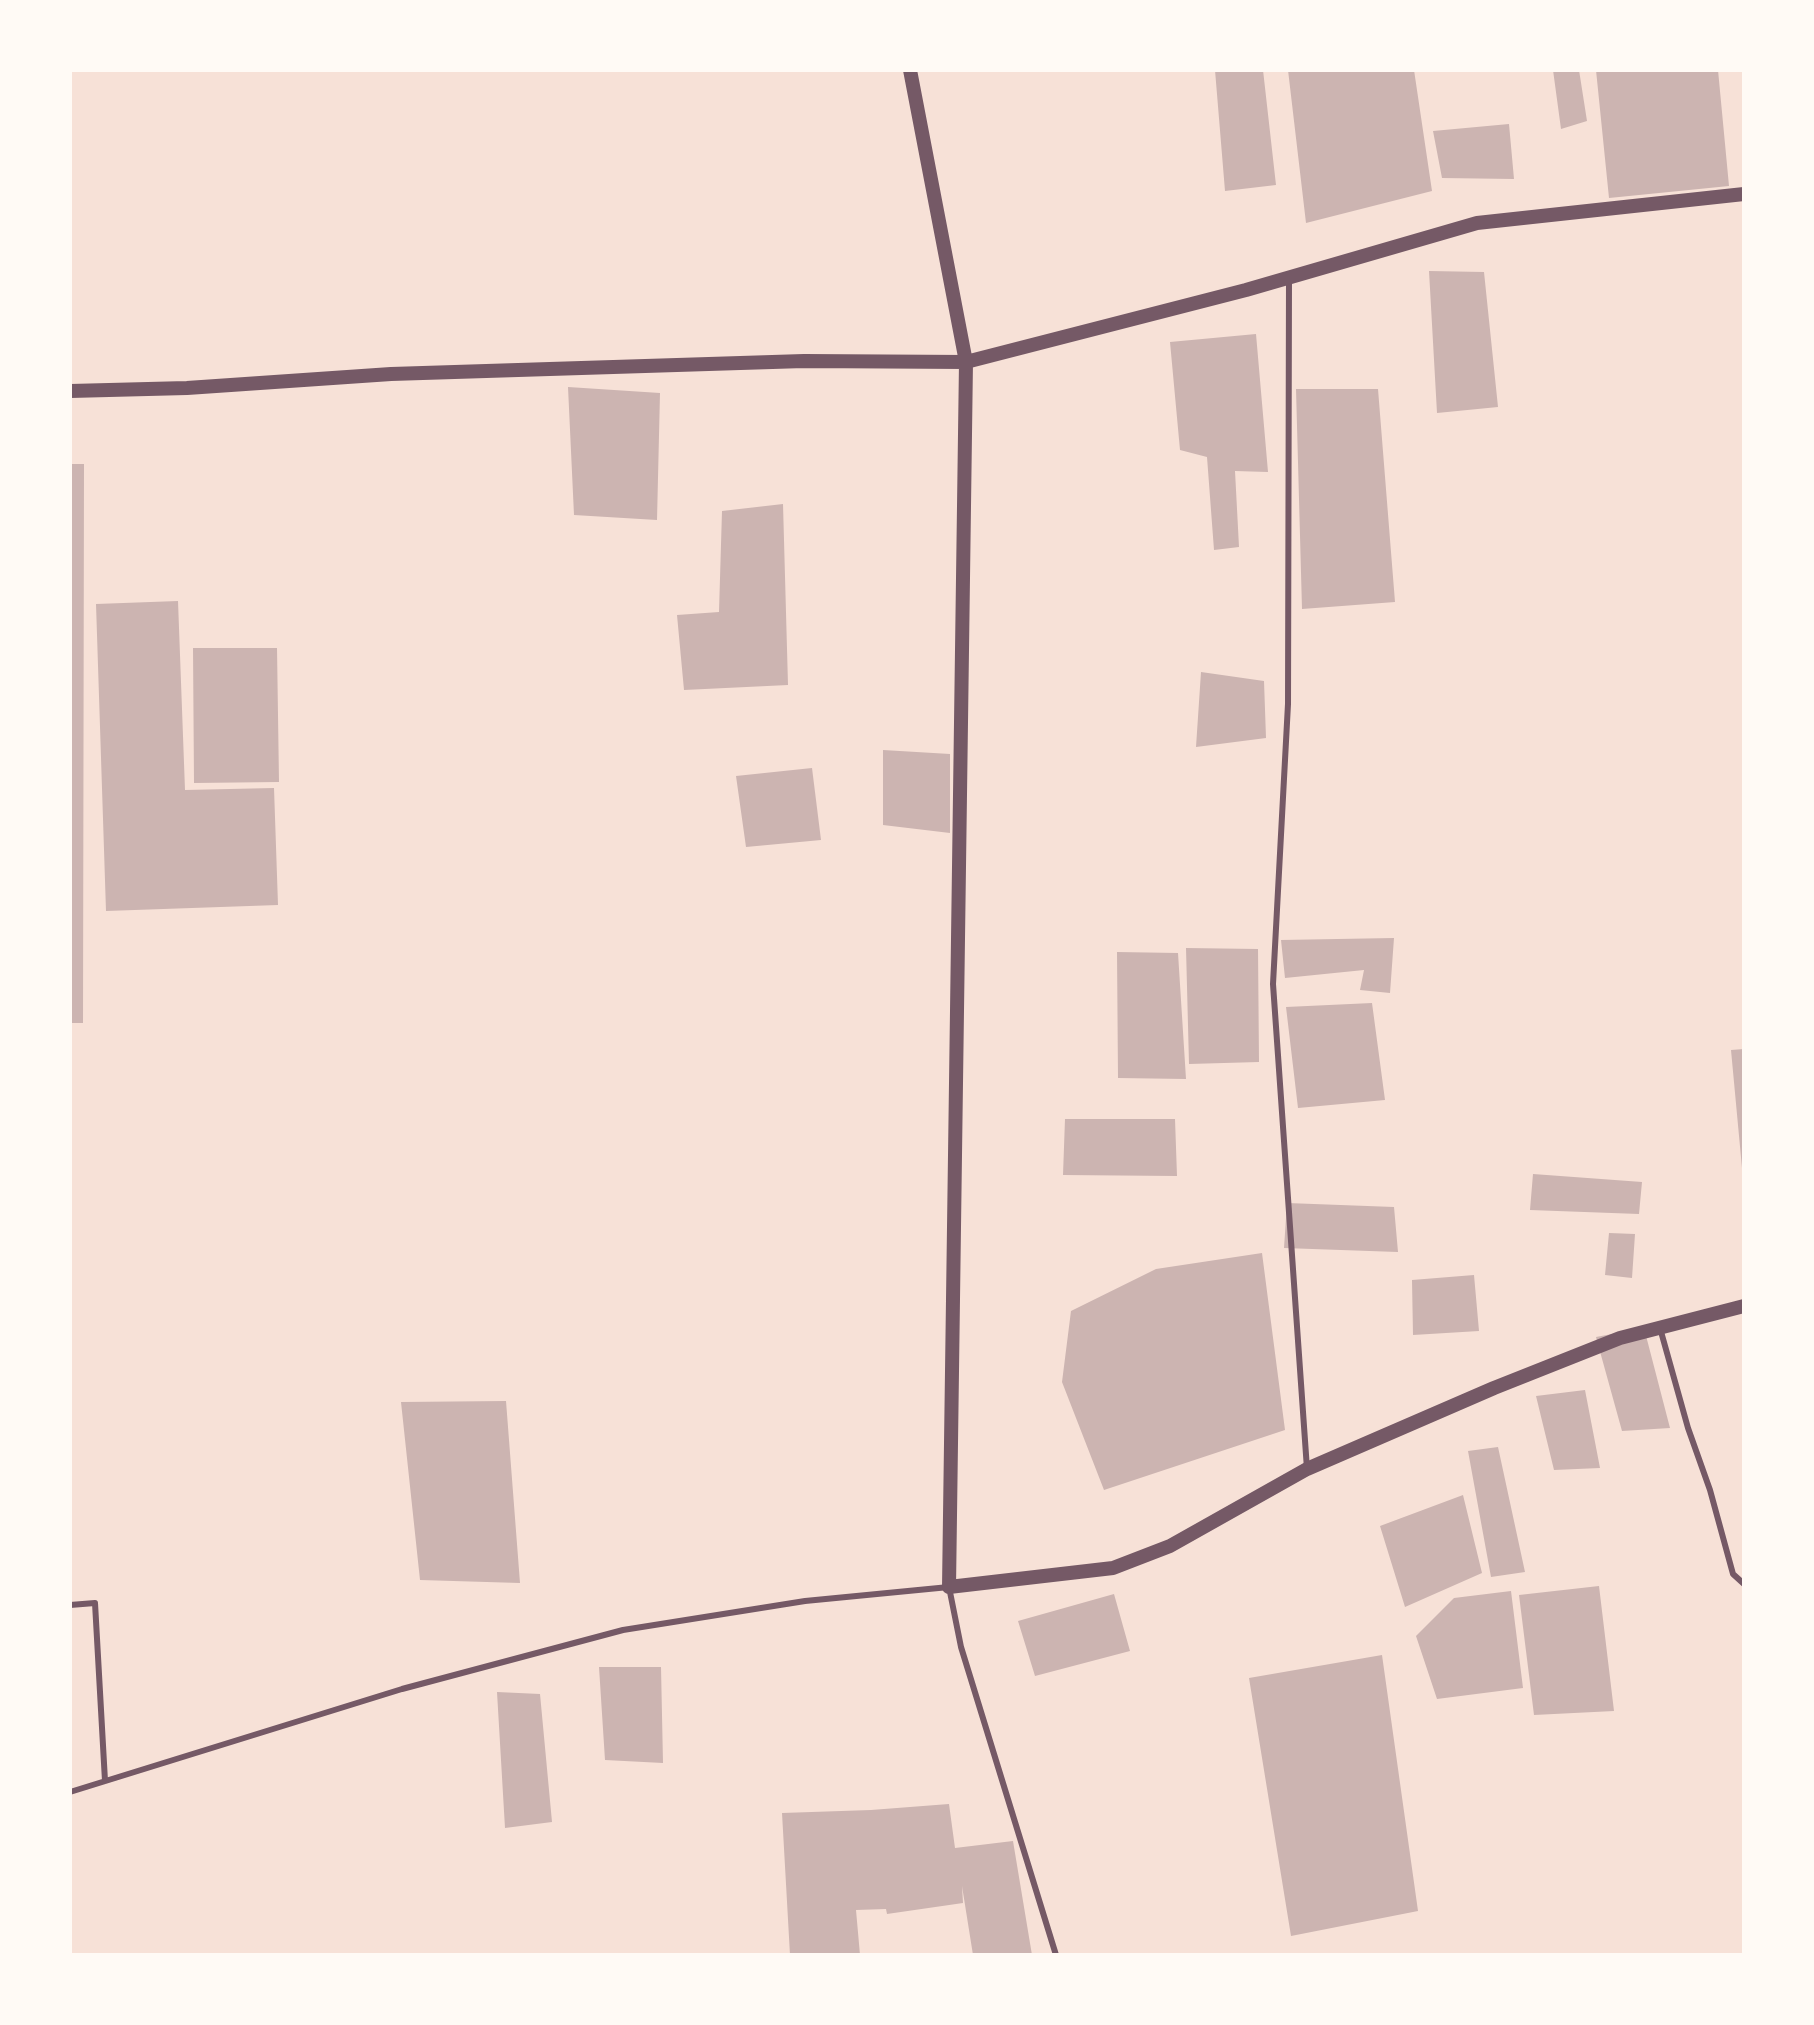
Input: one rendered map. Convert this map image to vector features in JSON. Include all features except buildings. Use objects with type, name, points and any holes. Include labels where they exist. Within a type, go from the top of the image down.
[{"type":"street","points":[[910,70],[966,362],[949,1587],[1113,1568],[1170,1546],[1307,1469],[1508,1383],[1620,1338],[1744,1306]]},
{"type":"street","points":[[70,391],[187,388],[391,374],[804,361],[966,362],[1289,277],[1477,223],[1744,194]]},
{"type":"lane","points":[[1289,277],[1288,704],[1273,984],[1307,1469]]},
{"type":"lane","points":[[1660,1328],[1733,1574],[1744,1584]]},
{"type":"lane","points":[[70,1792],[402,1689],[623,1630],[805,1601],[949,1587],[961,1647],[1056,1955]]},
{"type":"lane","points":[[70,1605],[95,1603],[105,1781]]}]
